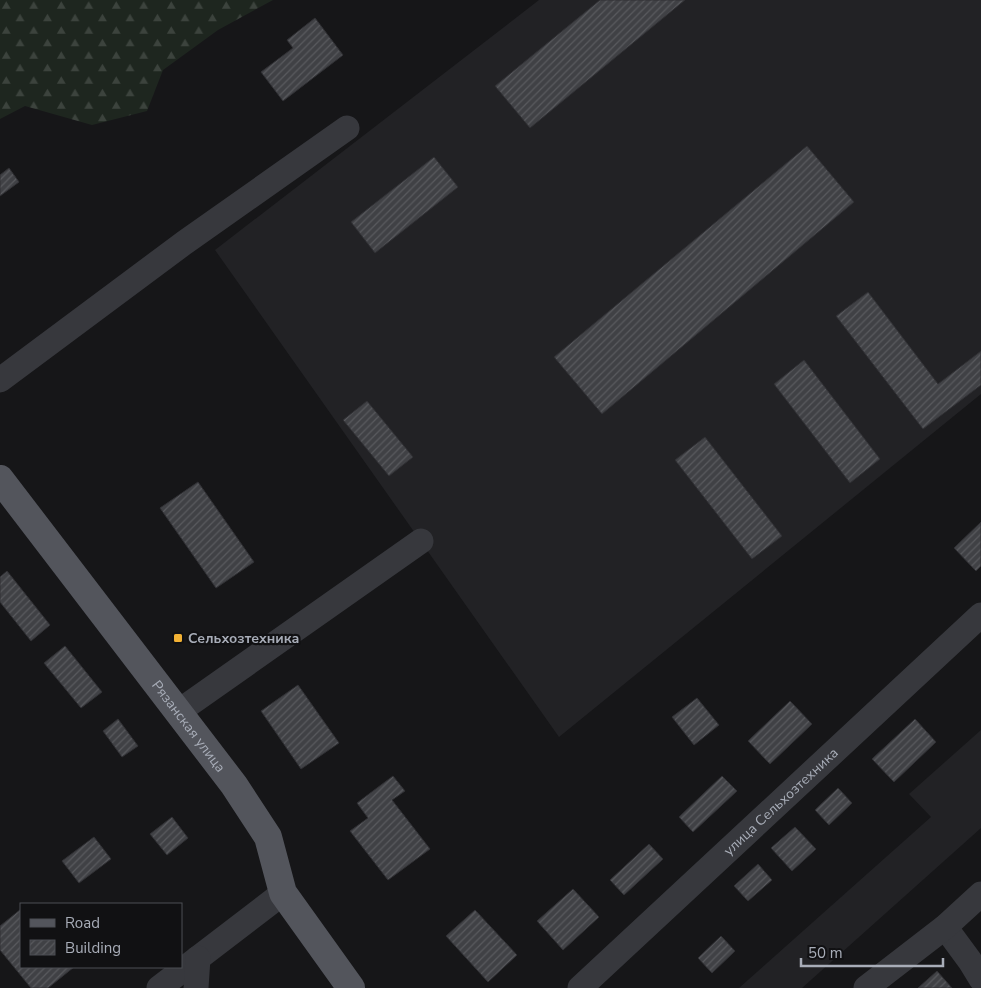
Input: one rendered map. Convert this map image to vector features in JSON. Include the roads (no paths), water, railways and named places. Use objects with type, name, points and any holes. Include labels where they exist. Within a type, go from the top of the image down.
[{"type":"main road","name":"Рязанская улица","points":[[0,479],[234,786],[268,837],[283,893],[351,988]]},
{"type":"street","points":[[0,380],[184,242],[347,128]]},
{"type":"street","points":[[178,712],[421,541]]},
{"type":"street","name":"улица Сельхозтехника","points":[[580,988],[981,616]]},
{"type":"street","points":[[159,988],[283,893]]},
{"type":"street","points":[[866,988],[945,927],[981,894]]},
{"type":"street","points":[[945,927],[981,979]]},
{"type":"street","points":[[196,988],[198,958]]},
{"type":"place","name":"Сельхозтехника","points":[[178,638]]}]
